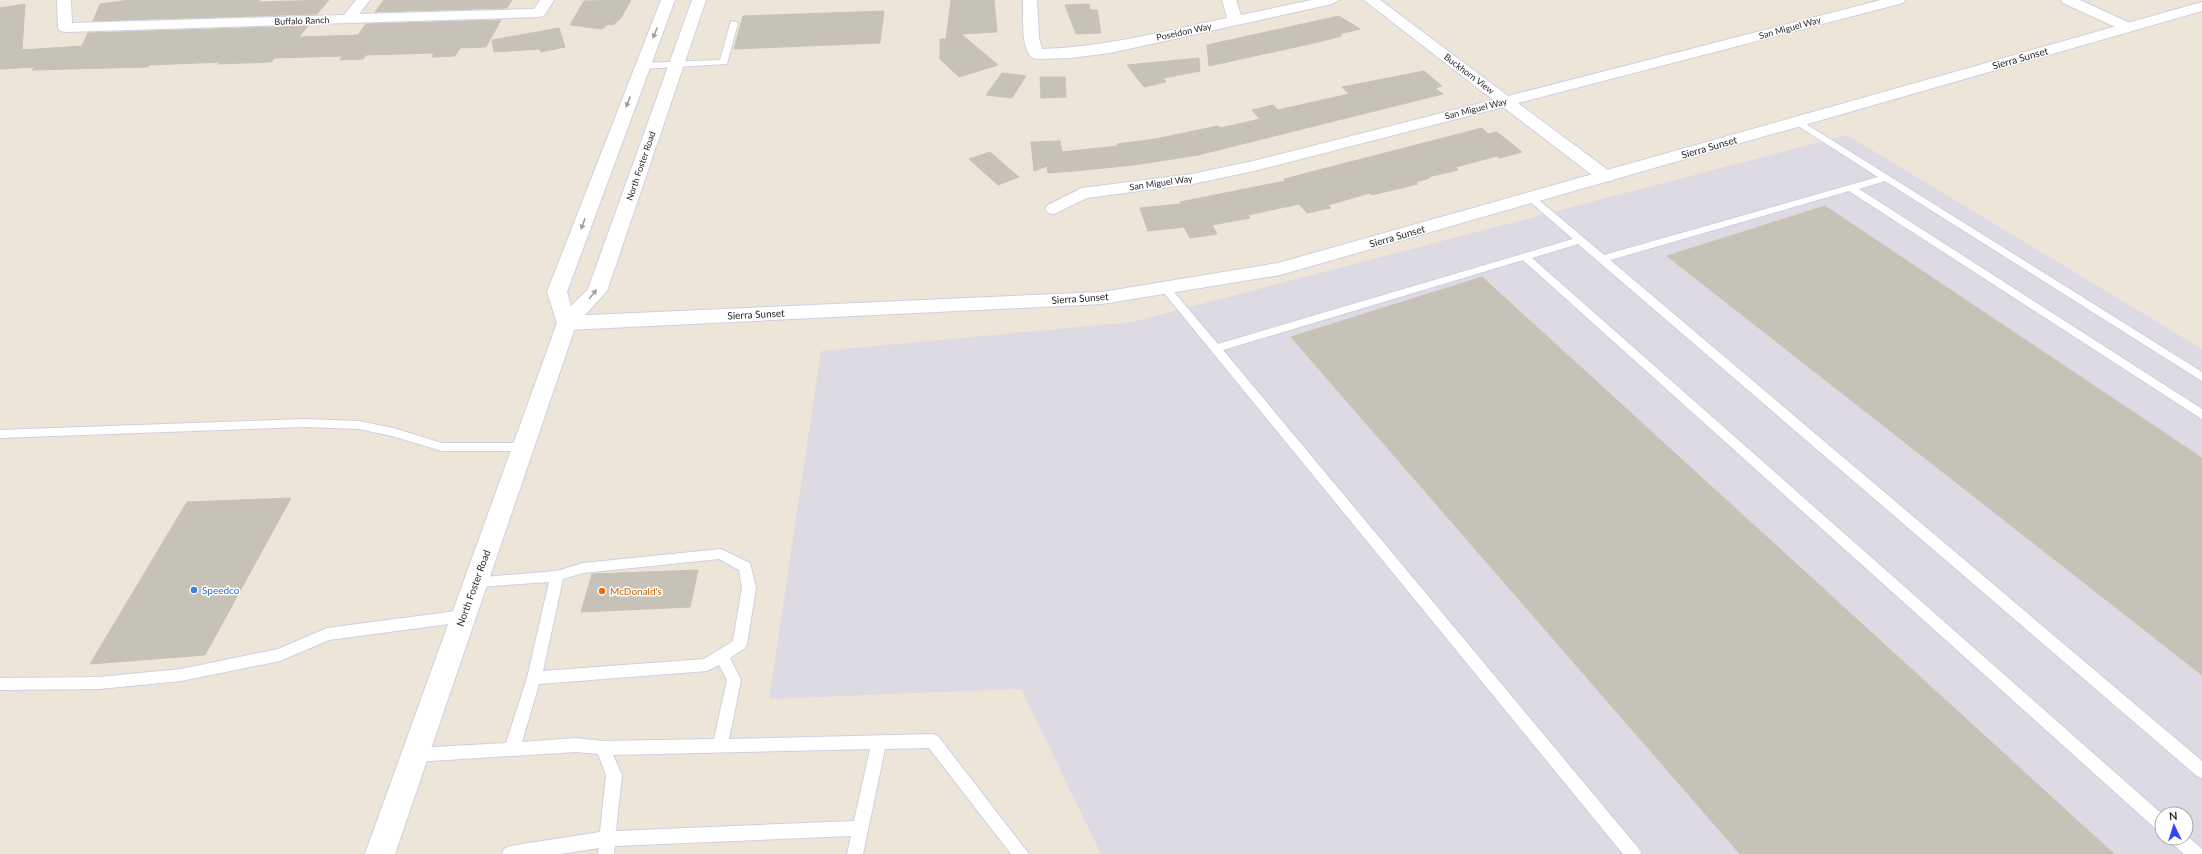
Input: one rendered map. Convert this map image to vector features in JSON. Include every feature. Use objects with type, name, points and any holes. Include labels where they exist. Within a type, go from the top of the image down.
[{"type":"street","name":"Buffalo Ranch","points":[[64,0],[65,28],[539,13],[547,0]]},
{"type":"street","points":[[348,19],[363,0]]},
{"type":"street","points":[[567,323],[557,292],[668,0]]},
{"type":"street","name":"North Foster Road","points":[[380,854],[567,323],[597,291],[698,0]]},
{"type":"street","name":"Poseidon Way","points":[[1030,0],[1032,38],[1036,54],[1070,53],[1110,48],[1332,0]]},
{"type":"street","points":[[1229,0],[1235,21]]},
{"type":"street","name":"Buckhorn View","points":[[1371,0],[1606,176]]},
{"type":"street","points":[[1843,0],[1860,10]]},
{"type":"street","name":"San Miguel Way","points":[[1054,209],[1082,193],[1192,179],[1254,166],[1898,0]]},
{"type":"street","points":[[2068,0],[2127,27]]},
{"type":"street","name":"Sierra Sunset","points":[[567,323],[1102,298],[1280,269],[2202,6]]},
{"type":"lane","points":[[642,66],[724,62],[734,23]]},
{"type":"lane","points":[[1798,122],[2202,377]]},
{"type":"lane","points":[[1602,258],[1885,178]]},
{"type":"lane","points":[[1851,188],[2202,415]]},
{"type":"lane","points":[[1531,198],[2202,771]]},
{"type":"lane","points":[[1215,348],[1580,240]]},
{"type":"lane","points":[[1524,256],[2154,817]]},
{"type":"lane","points":[[1165,288],[1633,854]]},
{"type":"lane","points":[[0,434],[305,423],[359,425],[393,432],[442,447],[523,447]]},
{"type":"lane","points":[[476,582],[557,576],[583,568],[721,554],[745,567],[750,588],[740,644],[707,665],[534,678]]},
{"type":"lane","points":[[512,749],[534,678],[557,576]]},
{"type":"lane","points":[[0,684],[100,683],[181,675],[280,655],[327,634],[464,616]]},
{"type":"lane","points":[[720,746],[734,680],[721,656]]},
{"type":"lane","points":[[415,755],[576,745],[603,748],[933,741],[1021,854]]},
{"type":"lane","points":[[855,854],[879,742]]},
{"type":"lane","points":[[603,748],[614,775],[606,846]]},
{"type":"lane","points":[[510,854],[861,828]]},
{"type":"lane","points":[[2187,846],[2196,854]]},
{"type":"shaded area","points":[[1847,135],[2202,349],[2202,854],[1101,854],[1021,689],[769,699],[821,351],[1132,322]]},
{"type":"building","points":[[130,0],[260,0],[258,2],[329,0],[317,14],[93,21],[100,4]]},
{"type":"building","points":[[384,0],[512,0],[507,8],[375,12]]},
{"type":"building","points":[[631,0],[621,18],[613,25],[608,24],[602,29],[570,25],[584,1]]},
{"type":"building","points":[[951,0],[994,0],[997,32],[961,34],[998,65],[959,77],[940,59],[940,39],[946,39]]},
{"type":"building","points":[[25,4],[22,50],[82,46],[88,33],[308,26],[299,37],[358,35],[366,24],[501,20],[486,47],[460,48],[455,56],[432,57],[434,53],[366,55],[363,59],[340,60],[342,56],[275,58],[271,62],[218,64],[221,62],[150,65],[148,67],[32,70],[35,67],[0,69],[0,8]]},
{"type":"building","points":[[1089,4],[1090,10],[1097,10],[1101,33],[1076,34],[1065,5]]},
{"type":"building","points":[[884,11],[880,43],[734,49],[743,16]]},
{"type":"building","points":[[1339,16],[1360,29],[1339,34],[1342,36],[1314,43],[1209,66],[1207,45]]},
{"type":"building","points":[[559,28],[565,47],[541,52],[540,49],[494,52],[492,40]]},
{"type":"building","points":[[1199,58],[1200,71],[1163,78],[1166,82],[1144,87],[1127,65]]},
{"type":"building","points":[[1424,71],[1442,86],[1435,88],[1443,94],[1198,155],[1134,165],[1074,171],[1048,173],[1047,166],[1034,171],[1031,142],[1060,141],[1062,152],[1118,146],[1117,144],[1155,139],[1218,126],[1220,128],[1260,119],[1252,110],[1273,105],[1278,110],[1349,94],[1342,87]]},
{"type":"building","points":[[1002,73],[1026,76],[1012,98],[986,95]]},
{"type":"building","points":[[1040,77],[1065,77],[1066,97],[1041,98]]},
{"type":"building","points":[[1482,128],[1488,134],[1497,132],[1522,152],[1500,158],[1497,156],[1456,167],[1458,170],[1428,177],[1430,178],[1416,182],[1418,184],[1372,195],[1370,193],[1328,205],[1331,208],[1307,213],[1299,204],[1248,215],[1250,218],[1212,225],[1217,234],[1190,238],[1184,227],[1148,231],[1140,208],[1181,204],[1180,202],[1285,181],[1284,179]]},
{"type":"building","points":[[990,152],[1019,177],[998,185],[969,159]]},
{"type":"building","points":[[1825,206],[2202,458],[2202,675],[1667,256]]},
{"type":"building","points":[[1482,277],[2114,854],[1740,854],[1291,337]]},
{"type":"building","points":[[291,498],[205,655],[90,664],[187,502]]},
{"type":"building","points":[[698,570],[690,607],[581,612],[592,574]]},
{"type":"place","name":"Speedco","points":[[194,590]]},
{"type":"place","name":"McDonald's","points":[[602,591]]}]
